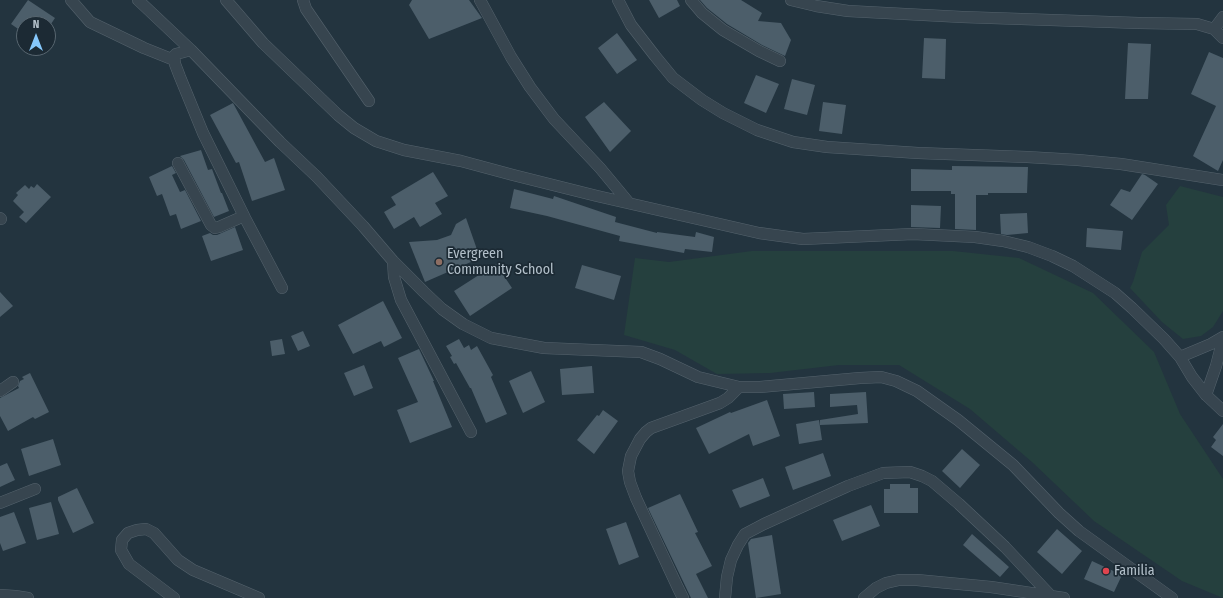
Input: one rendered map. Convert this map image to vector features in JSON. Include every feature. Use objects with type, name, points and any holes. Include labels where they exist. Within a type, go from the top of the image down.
[{"type":"street","points":[[71,0],[90,22],[144,48],[174,60]]},
{"type":"street","points":[[138,0],[191,50],[280,142],[317,177],[363,226],[393,261],[442,309],[463,324],[491,338],[544,348],[641,352],[660,359],[698,377],[739,387],[760,387],[880,377],[896,381],[917,391],[958,420],[1013,465],[1059,513],[1079,530],[1107,552],[1172,598]]},
{"type":"street","points":[[226,0],[263,43],[338,115],[354,128],[376,141],[404,150],[462,161],[759,234],[803,239],[913,234],[975,237],[1003,241],[1028,247],[1052,256],[1073,266],[1115,293],[1164,339],[1180,357],[1192,377],[1206,395],[1223,411]]},
{"type":"street","points":[[303,0],[306,9],[369,100]]},
{"type":"street","points":[[480,0],[511,57],[549,113],[600,168],[629,203]]},
{"type":"street","points":[[618,0],[631,24],[673,78],[702,100],[723,113],[757,130],[793,142],[820,146],[918,153],[1027,157],[1121,164],[1223,180]]},
{"type":"street","points":[[691,0],[702,13],[723,30],[759,51],[780,61]]},
{"type":"street","points":[[791,0],[810,5],[848,11],[955,17],[1139,24],[1196,24],[1214,30],[1223,38]]},
{"type":"street","points":[[1214,30],[1223,17]]},
{"type":"street","points":[[191,50],[175,54],[174,60],[182,83],[203,134],[282,288]]},
{"type":"street","points":[[178,163],[211,226],[215,228],[220,227],[244,216]]},
{"type":"street","points":[[393,261],[394,277],[401,300],[471,432]]},
{"type":"street","points":[[1180,357],[1223,338]]},
{"type":"street","points":[[1206,395],[1216,366],[1223,338]]},
{"type":"street","points":[[0,391],[13,382]]},
{"type":"street","points":[[683,598],[630,482],[628,471],[631,456],[640,439],[651,428],[720,403],[728,398],[739,387]]},
{"type":"street","points":[[725,598],[727,577],[731,560],[745,534],[848,486],[884,473],[910,472],[932,481],[959,504],[1006,547],[1051,596]]},
{"type":"street","points":[[0,504],[35,489]]},
{"type":"street","points":[[174,598],[129,564],[121,550],[122,540],[128,533],[137,530],[150,531],[154,533],[178,560],[193,570],[259,598]]},
{"type":"street","points":[[864,598],[876,588],[886,583],[899,580],[917,580],[991,587],[1064,598]]},
{"type":"street","points":[[0,595],[28,598]]},
{"type":"green space","points":[[1180,186],[1223,197],[1223,311],[1213,327],[1201,336],[1183,339],[1162,322],[1130,288],[1142,252],[1169,225],[1166,205]]},
{"type":"green space","points":[[752,251],[953,251],[1019,258],[1093,293],[1154,352],[1180,414],[1223,479],[1223,598],[1182,581],[1094,521],[1032,462],[970,409],[899,365],[839,365],[770,373],[717,374],[675,350],[624,335],[635,258],[669,262]]},
{"type":"building","points":[[28,0],[52,16],[17,16]]},
{"type":"building","points":[[412,0],[469,0],[482,18],[429,39],[409,5]]},
{"type":"building","points":[[649,0],[677,0],[680,6],[659,18]]},
{"type":"building","points":[[700,0],[741,0],[762,13],[758,21],[781,23],[791,40],[785,56],[762,45],[727,24],[707,8]]},
{"type":"building","points":[[16,17],[16,27],[11,24]]},
{"type":"building","points":[[617,33],[637,60],[617,74],[598,48]]},
{"type":"building","points":[[924,38],[946,39],[945,79],[922,78]]},
{"type":"building","points":[[1128,43],[1151,44],[1148,99],[1125,99]]},
{"type":"building","points":[[1209,52],[1223,58],[1223,160],[1218,171],[1193,156],[1216,106],[1191,94]]},
{"type":"building","points":[[756,75],[779,84],[766,113],[744,103]]},
{"type":"building","points":[[792,79],[815,85],[807,115],[784,109]]},
{"type":"building","points":[[604,102],[631,131],[610,152],[585,117]]},
{"type":"building","points":[[823,102],[846,105],[842,134],[819,131]]},
{"type":"building","points":[[233,103],[265,162],[274,158],[285,190],[252,201],[239,162],[236,163],[210,115]]},
{"type":"building","points":[[201,150],[208,170],[212,169],[229,211],[214,217],[184,160],[180,156]]},
{"type":"building","points":[[172,166],[176,173],[172,175],[180,192],[185,190],[201,221],[181,229],[176,214],[170,216],[162,194],[157,196],[149,177]]},
{"type":"building","points":[[952,166],[1028,167],[1027,193],[988,193],[988,195],[976,195],[976,230],[955,229],[955,194],[951,194],[951,191],[911,191],[911,169],[952,170]]},
{"type":"building","points":[[433,172],[448,196],[435,203],[442,214],[420,227],[414,217],[394,229],[384,212],[396,205],[391,197]]},
{"type":"building","points":[[1142,174],[1158,184],[1132,220],[1110,205],[1121,189],[1130,192]]},
{"type":"building","points":[[37,184],[51,197],[26,223],[19,217],[24,212],[13,201],[18,195],[16,193],[25,185],[29,189],[31,186],[34,188]]},
{"type":"building","points":[[514,189],[553,199],[554,196],[616,217],[615,222],[657,233],[695,237],[696,232],[714,237],[712,252],[685,249],[684,253],[619,241],[620,236],[547,216],[510,208]]},
{"type":"building","points":[[911,205],[941,206],[940,228],[911,227]]},
{"type":"building","points":[[1027,213],[1028,233],[1007,235],[1001,234],[1000,214]]},
{"type":"building","points":[[466,218],[480,258],[425,282],[409,242],[437,240],[451,235],[456,224]]},
{"type":"building","points":[[235,227],[243,250],[211,261],[202,236],[210,233],[217,235]]},
{"type":"building","points":[[1087,228],[1123,231],[1121,250],[1086,247]]},
{"type":"building","points":[[496,264],[512,288],[470,316],[454,291]]},
{"type":"building","points":[[582,265],[621,276],[614,300],[575,288]]},
{"type":"building","points":[[0,292],[13,306],[0,317]]},
{"type":"building","points":[[383,301],[402,338],[384,347],[381,341],[353,354],[338,325]]},
{"type":"building","points":[[303,331],[310,346],[298,351],[291,336]]},
{"type":"building","points":[[282,339],[285,354],[272,356],[270,341]]},
{"type":"building","points":[[459,339],[464,348],[469,345],[471,350],[477,346],[493,375],[491,377],[507,414],[486,423],[471,388],[456,363],[454,364],[450,357],[452,356],[446,346]]},
{"type":"building","points":[[419,349],[434,381],[452,427],[410,443],[397,410],[418,402],[398,358]]},
{"type":"building","points":[[364,365],[373,388],[354,396],[344,373]]},
{"type":"building","points":[[592,366],[594,393],[562,395],[560,369]]},
{"type":"building","points":[[531,371],[545,402],[523,413],[509,381]]},
{"type":"building","points":[[30,373],[49,412],[35,419],[33,417],[8,431],[0,416],[0,398],[19,388],[18,386],[20,381],[24,379],[22,377]]},
{"type":"building","points":[[814,392],[815,407],[784,409],[783,394]]},
{"type":"building","points":[[866,392],[868,423],[820,425],[820,420],[858,414],[857,405],[830,407],[830,394]]},
{"type":"building","points":[[767,400],[780,436],[753,446],[749,434],[709,454],[696,428],[730,412],[731,413]]},
{"type":"building","points":[[603,410],[618,421],[594,454],[577,440],[597,415],[599,416]]},
{"type":"building","points":[[819,420],[822,440],[799,444],[796,424]]},
{"type":"building","points":[[1223,424],[1223,456],[1211,447],[1216,440],[1213,437]]},
{"type":"building","points":[[53,439],[61,465],[29,476],[21,449]]},
{"type":"building","points":[[962,449],[980,465],[960,488],[942,471]]},
{"type":"building","points":[[823,453],[831,476],[793,490],[785,467]]},
{"type":"building","points":[[7,463],[15,480],[0,487],[0,466]]},
{"type":"building","points":[[763,478],[770,496],[740,508],[732,490]]},
{"type":"building","points":[[890,484],[910,484],[910,488],[918,488],[918,513],[884,513],[884,489],[890,489]]},
{"type":"building","points":[[77,488],[94,523],[73,533],[58,497]]},
{"type":"building","points":[[680,494],[698,532],[695,533],[712,566],[696,574],[708,598],[691,598],[648,508]]},
{"type":"building","points":[[51,502],[59,534],[37,540],[29,508]]},
{"type":"building","points":[[871,505],[880,526],[842,541],[833,520]]},
{"type":"building","points":[[14,512],[26,543],[3,551],[0,543],[0,517]]},
{"type":"building","points":[[626,522],[639,557],[619,565],[606,529]]},
{"type":"building","points":[[1057,529],[1082,551],[1062,574],[1037,552]]},
{"type":"building","points":[[972,534],[1009,567],[1000,577],[963,545]]},
{"type":"building","points":[[772,535],[781,594],[756,598],[748,543],[751,539]]},
{"type":"building","points":[[1092,561],[1122,575],[1114,592],[1084,579]]},
{"type":"place","name":"Evergreen Community School","points":[[439,262]]},
{"type":"place","name":"Familia","points":[[1106,571]]}]
